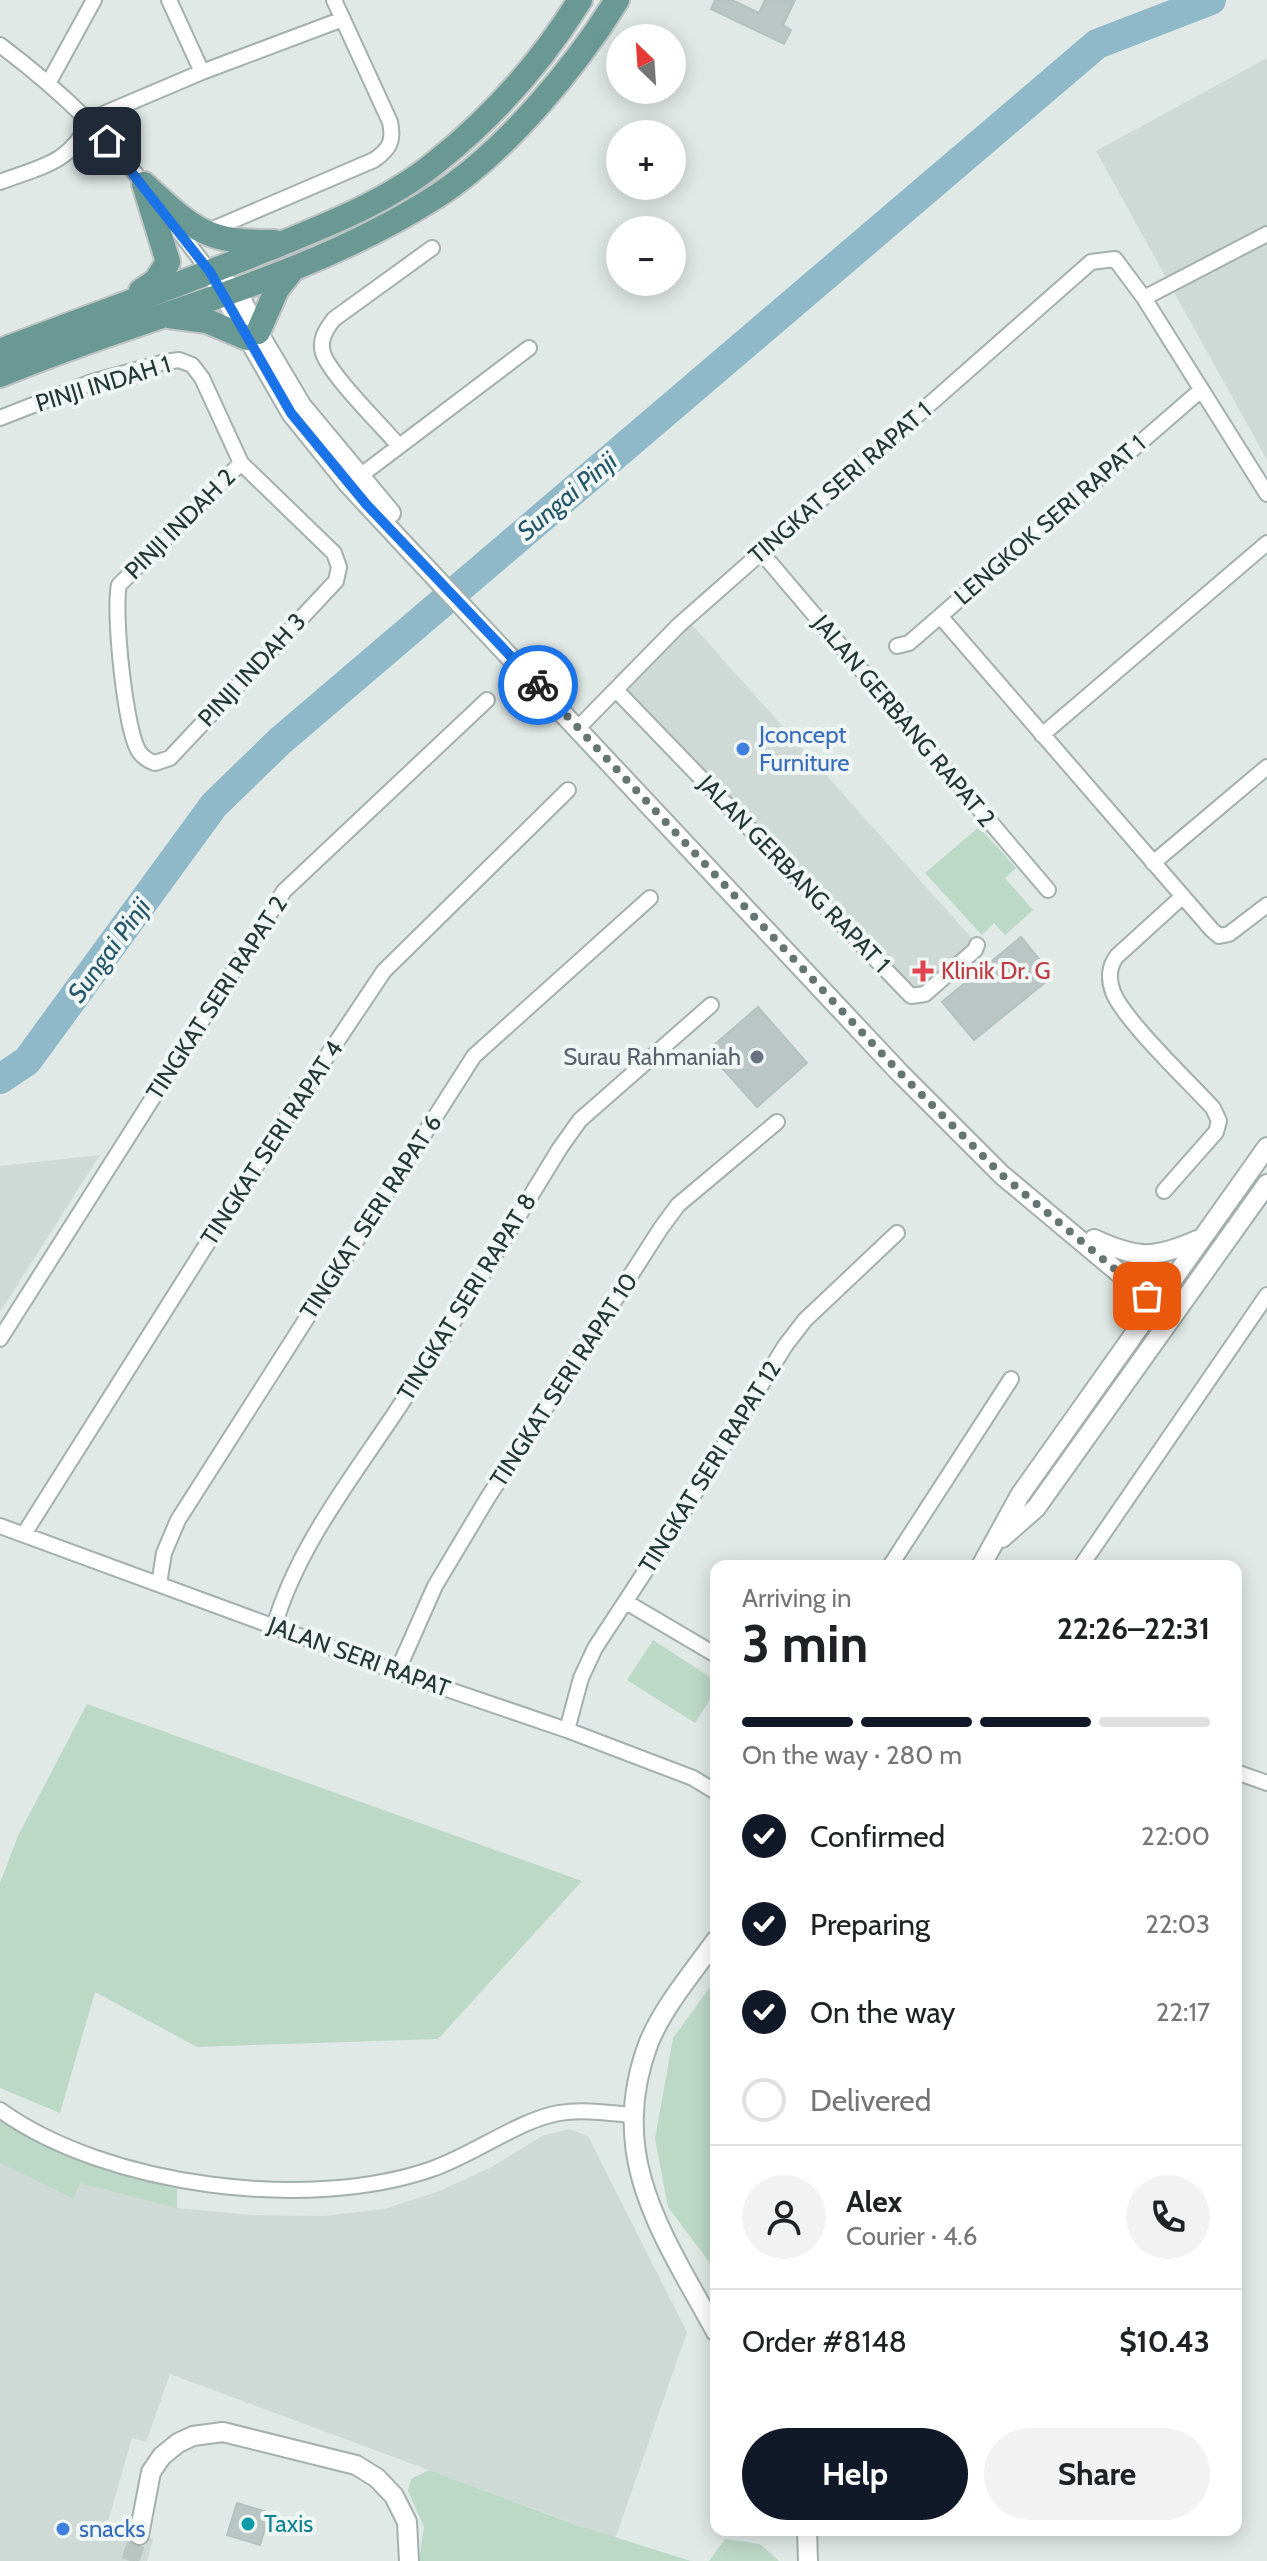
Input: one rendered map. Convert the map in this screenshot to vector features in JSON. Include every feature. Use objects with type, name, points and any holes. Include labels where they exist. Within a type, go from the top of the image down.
[{"type":"main road","points":[[0,351],[210,272],[388,195],[434,165],[519,85],[554,41],[580,0]]},
{"type":"main road","points":[[0,375],[292,270],[385,227],[441,194],[494,149],[545,97],[593,39],[617,0]]},
{"type":"main road","points":[[144,184],[184,221],[203,233],[224,240],[286,241]]},
{"type":"main road","points":[[126,302],[156,281],[168,262],[144,184]]},
{"type":"main road","points":[[163,315],[207,321],[252,335],[292,270]]},
{"type":"street","points":[[49,82],[94,0]]},
{"type":"street","points":[[169,0],[202,72]]},
{"type":"street","points":[[203,233],[374,160],[387,151],[393,137],[390,122],[334,0]]},
{"type":"street","points":[[0,182],[69,153],[81,140],[89,120],[202,72],[343,19]]},
{"type":"street","points":[[0,45],[49,82],[89,120],[144,184],[210,272],[230,292],[252,335],[354,480],[405,538],[582,725],[910,1082],[1002,1175],[1115,1269],[1160,1300]]},
{"type":"street","points":[[1267,234],[1144,298],[1267,494]]},
{"type":"street","points":[[399,446],[331,368],[323,352],[324,333],[334,319],[432,248]]},
{"type":"street","name":"TINGKAT SERI RAPAT 1","points":[[582,725],[679,625],[1091,262],[1115,259],[1144,298]]},
{"type":"street","points":[[354,480],[529,348]]},
{"type":"street","name":"PINJI INDAH 1","points":[[0,418],[92,382],[179,360],[192,365],[202,378],[241,463]]},
{"type":"street","name":"LENGKOK SERI RAPAT 1","points":[[897,646],[909,643],[1201,390]]},
{"type":"street","name":"PINJI INDAH 3","points":[[155,763],[170,758],[336,581],[339,567],[334,553],[241,463]]},
{"type":"street","name":"PINJI INDAH 2","points":[[155,763],[138,752],[131,730],[116,619],[115,599],[119,585],[241,463]]},
{"type":"street","points":[[1042,735],[1267,543]]},
{"type":"street","name":"JALAN GERBANG RAPAT 2","points":[[761,552],[1048,890]]},
{"type":"street","points":[[940,616],[1219,936],[1229,934],[1267,905]]},
{"type":"street","name":"JALAN GERBANG RAPAT 1","points":[[616,690],[911,996],[925,994],[977,945]]},
{"type":"street","name":"TINGKAT SERI RAPAT 2","points":[[0,1339],[284,891],[487,700]]},
{"type":"street","points":[[582,725],[1009,1169],[1094,1239],[1160,1300]]},
{"type":"street","points":[[1153,863],[1267,767]]},
{"type":"street","name":"TINGKAT SERI RAPAT 4","points":[[24,1534],[301,1095],[384,971],[568,790]]},
{"type":"street","points":[[1164,1191],[1216,1132],[1219,1121],[1213,1108],[1121,1006],[1110,977],[1111,964],[1117,956],[1183,896]]},
{"type":"street","name":"TINGKAT SERI RAPAT 6","points":[[159,1584],[164,1553],[178,1520],[474,1056],[650,898]]},
{"type":"street","name":"TINGKAT SERI RAPAT 8","points":[[274,1627],[285,1589],[306,1549],[440,1343],[560,1148],[580,1120],[711,1005]]},
{"type":"street","name":"TINGKAT SERI RAPAT 10","points":[[397,1672],[435,1586],[487,1499],[661,1228],[678,1205],[777,1122]]},
{"type":"street","points":[[985,1560],[1020,1495],[1267,1147]]},
{"type":"street","points":[[994,1545],[1036,1508],[1267,1184]]},
{"type":"street","points":[[1076,1453],[1153,1332],[1160,1300],[1255,1202]]},
{"type":"street","name":"TINGKAT SERI RAPAT 12","points":[[567,1730],[581,1678],[595,1648],[794,1332],[897,1233]]},
{"type":"street","points":[[1094,1239],[1128,1254],[1158,1256],[1200,1239]]},
{"type":"street","points":[[1115,1269],[1137,1304],[1133,1327],[1122,1344],[1121,1352]]},
{"type":"street","points":[[1085,1560],[1267,1295]]},
{"type":"street","points":[[894,1560],[1011,1379]]},
{"type":"street","name":"JALAN SERI RAPAT","points":[[0,1526],[397,1672],[567,1730],[693,1778],[710,1788]]},
{"type":"street","points":[[626,1602],[710,1651]]},
{"type":"street","points":[[1242,1774],[1267,1783]]},
{"type":"street","points":[[710,1949],[664,2015],[650,2041],[635,2091],[632,2115],[634,2156],[655,2221],[710,2321]]},
{"type":"street","points":[[0,2110],[60,2143],[129,2169],[185,2182],[251,2188],[380,2185],[432,2169],[559,2113],[632,2115]]},
{"type":"street","points":[[143,2529],[151,2472],[162,2456],[193,2436],[223,2432],[356,2465],[377,2478],[394,2496],[407,2522],[409,2561]]},
{"type":"street","points":[[807,2536],[808,2561]]},
{"type":"shaded area","points":[[1267,58],[1267,460],[1096,151]]},
{"type":"shaded area","points":[[686,618],[977,944],[913,1002],[614,676]]},
{"type":"shaded area","points":[[100,1155],[0,1312],[0,1166]]},
{"type":"shaded area","points":[[569,2129],[588,2136],[687,2332],[615,2539],[170,2374],[146,2442],[132,2438],[107,2525],[153,2539],[147,2561],[0,2561],[0,2145],[177,2208],[252,2215],[324,2216],[384,2209],[437,2192],[490,2168],[542,2136]]},
{"type":"green space","points":[[979,827],[1016,868],[1005,878],[1033,910],[1005,935],[994,923],[982,935],[925,873]]},
{"type":"green space","points":[[653,1640],[710,1677],[710,1699],[695,1723],[627,1680]]},
{"type":"green space","points":[[87,1704],[582,1881],[438,2039],[197,2047],[95,1992],[60,2113],[0,2088],[0,1883],[18,1836]]},
{"type":"green space","points":[[710,1987],[710,2263],[668,2207],[655,2139],[673,2038]]},
{"type":"green space","points":[[0,2118],[138,2177],[177,2189],[177,2208],[80,2183],[73,2198],[0,2163]]},
{"type":"green space","points":[[429,2470],[576,2525],[691,2561],[419,2561],[424,2527],[408,2491],[411,2479]]},
{"type":"green space","points":[[725,2539],[760,2544],[779,2561],[709,2561]]},
{"type":"building","points":[[715,0],[732,0],[759,13],[765,0],[795,0],[783,25],[791,30],[784,44],[711,9]]},
{"type":"building","points":[[1021,937],[1053,976],[974,1040],[942,1002]]},
{"type":"building","name":"Surau Rahmaniah","points":[[758,1007],[807,1063],[757,1107],[707,1051]]},
{"type":"building","name":"Taxis","points":[[237,2503],[270,2513],[260,2545],[227,2535]]},
{"type":"waterway","name":"Sungai Pinji","points":[[0,1079],[27,1061],[214,805],[280,741],[1097,44],[1211,0]]},
{"type":"tunnel","points":[[130,2561],[139,2535]]},
{"type":"way so far","points":[[538,685],[899,1072],[1002,1175],[1147,1296]]},
{"type":"place","name":"Jconcept Furniture","points":[[743,749]]},
{"type":"place","name":"Klinik Dr. G","points":[[923,971]]},
{"type":"place","name":"Surau Rahmaniah","points":[[757,1057]]},
{"type":"place","name":"Taxis","points":[[248,2524]]},
{"type":"place","name":"snacks","points":[[63,2529]]},
{"type":"route","points":[[107,141],[144,184],[210,272],[291,413],[366,504],[538,685]]}]
